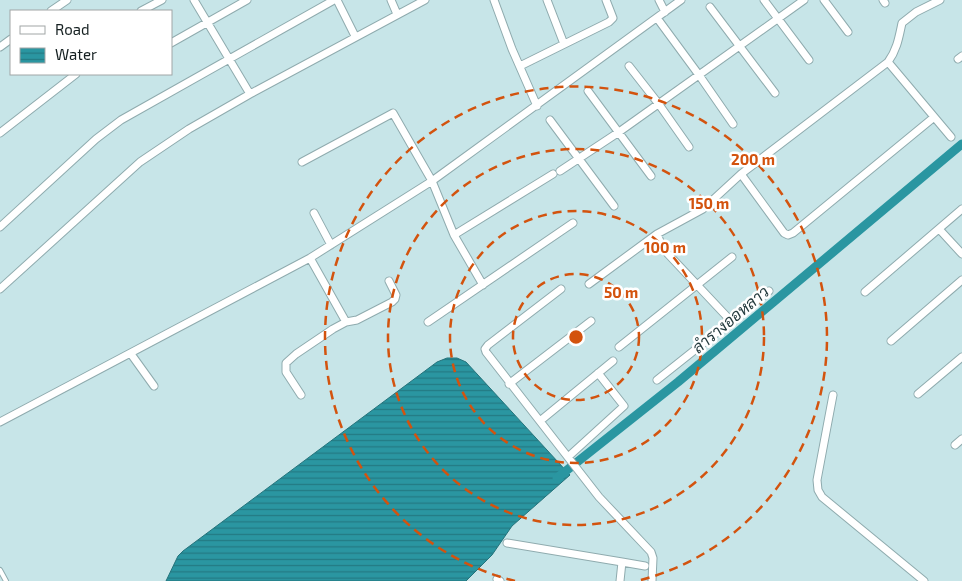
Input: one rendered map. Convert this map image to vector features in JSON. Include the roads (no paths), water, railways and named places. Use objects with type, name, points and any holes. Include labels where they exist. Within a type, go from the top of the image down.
[{"type":"street","points":[[52,10],[67,0]]},
{"type":"street","points":[[143,10],[162,0]]},
{"type":"street","points":[[194,0],[250,94]]},
{"type":"street","points":[[172,42],[247,0]]},
{"type":"street","points":[[0,227],[96,139],[121,120],[336,0],[355,36]]},
{"type":"street","points":[[391,0],[397,14]]},
{"type":"street","points":[[0,289],[140,162],[188,130],[250,94],[425,0]]},
{"type":"street","points":[[494,0],[537,106]]},
{"type":"street","points":[[546,0],[564,44]]},
{"type":"street","points":[[520,66],[609,22],[613,18],[606,0]]},
{"type":"street","points":[[659,0],[665,12]]},
{"type":"street","points":[[0,422],[131,354],[331,245],[432,181],[681,0]]},
{"type":"street","points":[[764,0],[809,60]]},
{"type":"street","points":[[454,235],[619,132],[804,0]]},
{"type":"street","points":[[824,0],[848,32]]},
{"type":"street","points":[[590,284],[657,234],[703,209],[741,174],[888,62],[894,54],[902,23],[916,12],[940,0]]},
{"type":"street","points":[[710,7],[775,93]]},
{"type":"street","points":[[656,18],[732,124]]},
{"type":"street","points":[[888,62],[933,118],[951,137]]},
{"type":"street","points":[[629,66],[689,147]]},
{"type":"street","points":[[0,133],[75,75]]},
{"type":"street","points":[[588,91],[651,176]]},
{"type":"street","points":[[302,162],[393,113],[432,181],[454,235],[483,285]]},
{"type":"street","points":[[741,174],[784,234],[788,235],[793,233],[933,118]]},
{"type":"street","points":[[550,120],[614,206]]},
{"type":"street","points":[[865,292],[962,209]]},
{"type":"street","points":[[314,213],[331,245]]},
{"type":"street","points":[[428,322],[573,223]]},
{"type":"street","points":[[939,229],[962,254]]},
{"type":"street","points":[[657,234],[662,246],[731,321]]},
{"type":"street","points":[[310,258],[346,322]]},
{"type":"street","points":[[619,347],[732,258]]},
{"type":"street","points":[[892,341],[962,280]]},
{"type":"street","points":[[301,395],[286,372],[286,363],[333,329],[346,322],[358,320],[396,299],[389,281]]},
{"type":"street","points":[[561,289],[485,349],[510,384],[600,497],[650,552],[653,558],[652,581]]},
{"type":"street","points":[[657,380],[769,291]]},
{"type":"street","points":[[510,384],[591,321]]},
{"type":"street","points":[[131,354],[154,386]]},
{"type":"street","points":[[918,394],[962,357]]},
{"type":"street","points":[[540,421],[613,361]]},
{"type":"street","points":[[568,457],[624,406],[598,373]]},
{"type":"street","points":[[833,395],[817,480],[818,490],[822,497],[924,581]]},
{"type":"street","points":[[955,445],[962,439]]},
{"type":"street","points":[[507,543],[645,566]]},
{"type":"street","points":[[620,581],[622,562]]},
{"type":"lane","points":[[0,570],[6,581]]},
{"type":"water","points":[[447,358],[457,358],[466,362],[570,475],[512,526],[492,555],[466,581],[166,581],[178,556],[183,551],[437,362]]},
{"type":"waterway","name":"ลำรางออหลาว","points":[[557,478],[678,382],[962,144]]}]
